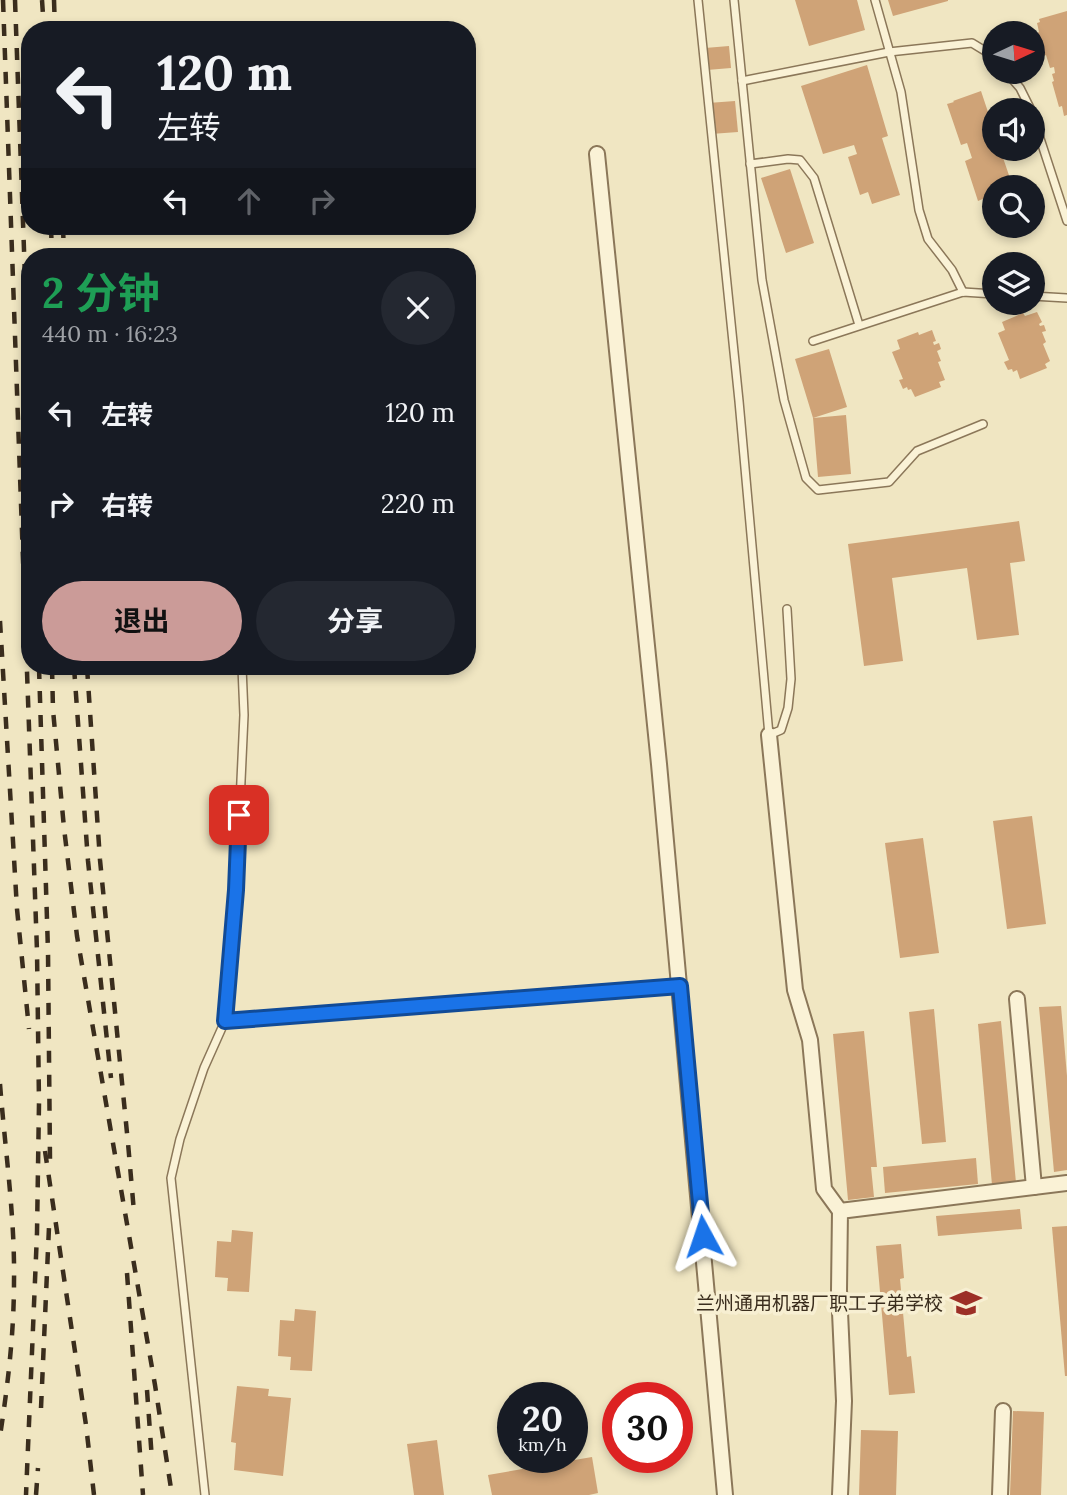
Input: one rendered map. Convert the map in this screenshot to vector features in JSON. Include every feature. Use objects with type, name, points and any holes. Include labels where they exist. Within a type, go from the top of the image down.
[{"type":"street","points":[[597,154],[659,764],[726,1495]]},
{"type":"street","points":[[769,735],[796,990],[810,1040],[824,1189],[841,1211],[839,1290],[844,1401],[841,1495]]},
{"type":"street","points":[[1017,999],[1034,1187]]},
{"type":"street","points":[[841,1211],[1067,1183]]},
{"type":"street","points":[[1000,1495],[1003,1411]]},
{"type":"lane","points":[[698,0],[739,401],[769,735],[781,730],[788,709],[791,679],[787,609]]},
{"type":"lane","points":[[734,0],[762,280],[784,400],[806,478],[818,490],[889,482],[917,451],[983,424]]},
{"type":"lane","points":[[875,0],[901,92],[919,210],[929,239],[952,270],[963,292]]},
{"type":"lane","points":[[743,81],[889,52],[972,43],[982,49]]},
{"type":"lane","points":[[1045,152],[1067,221]]},
{"type":"lane","points":[[750,164],[800,160],[814,178],[859,326]]},
{"type":"lane","points":[[813,341],[963,292],[982,293]]},
{"type":"lane","points":[[1045,297],[1067,298]]},
{"type":"lane","points":[[205,1495],[171,1178],[180,1139],[204,1068],[225,1021],[237,863],[244,715],[242,675]]},
{"type":"lane","points":[[225,1021],[680,986]]},
{"type":"building","points":[[795,0],[857,0],[865,30],[809,46]]},
{"type":"building","points":[[888,0],[948,0],[948,1],[893,16]]},
{"type":"building","points":[[1067,11],[1067,115],[1064,116],[1052,82],[1054,67],[1050,68],[1045,56],[1045,21],[1039,19]]},
{"type":"building","points":[[729,46],[731,68],[707,70],[705,48]]},
{"type":"building","points":[[867,65],[888,136],[882,138],[900,195],[872,204],[868,192],[860,195],[848,157],[857,154],[854,145],[823,154],[801,86]]},
{"type":"building","points":[[981,91],[983,98],[982,161],[1004,161],[1009,175],[982,175],[982,199],[978,201],[965,161],[972,158],[967,143],[961,145],[947,104]]},
{"type":"building","points":[[735,101],[738,132],[711,134],[708,103]]},
{"type":"building","points":[[790,169],[814,243],[786,253],[761,178]]},
{"type":"building","points":[[1018,315],[1038,315],[1042,322],[1039,324],[1044,325],[1046,331],[1042,332],[1046,342],[1043,344],[1050,361],[1045,364],[1047,368],[1020,379],[1017,370],[1008,370],[1004,362],[1009,360],[998,333],[1005,330],[1002,322]]},
{"type":"building","points":[[932,330],[936,341],[933,342],[934,345],[939,343],[941,349],[937,351],[941,361],[938,362],[945,380],[939,382],[941,387],[915,397],[911,389],[903,389],[899,380],[903,379],[892,352],[900,349],[897,340]]},
{"type":"building","points":[[829,349],[847,407],[813,418],[795,359]]},
{"type":"building","points":[[846,415],[851,474],[818,477],[813,418]]},
{"type":"building","points":[[1019,521],[1025,561],[1010,563],[1019,635],[977,640],[967,568],[892,578],[903,661],[864,666],[848,544]]},
{"type":"building","points":[[1032,816],[1046,924],[1007,929],[993,821]]},
{"type":"building","points":[[923,838],[939,953],[900,958],[885,843]]},
{"type":"building","points":[[1061,1006],[1067,1076],[1067,1170],[1054,1172],[1039,1007]]},
{"type":"building","points":[[934,1009],[946,1142],[922,1144],[909,1012]]},
{"type":"building","points":[[1001,1021],[1016,1183],[992,1185],[978,1024]]},
{"type":"building","points":[[864,1031],[877,1167],[871,1167],[874,1197],[848,1200],[833,1034]]},
{"type":"building","points":[[976,1158],[978,1184],[885,1193],[883,1167]]},
{"type":"building","points":[[1020,1209],[1022,1229],[938,1236],[936,1216]]},
{"type":"building","points":[[1067,1226],[1067,1376],[1065,1376],[1052,1227]]},
{"type":"building","points":[[232,1230],[253,1232],[249,1292],[227,1291],[228,1278],[215,1277],[217,1241],[231,1242]]},
{"type":"building","points":[[901,1244],[904,1278],[900,1279],[907,1357],[911,1356],[915,1393],[889,1395],[876,1246]]},
{"type":"building","points":[[295,1309],[316,1311],[312,1371],[290,1370],[291,1357],[278,1356],[280,1320],[294,1321]]},
{"type":"building","points":[[237,1386],[269,1389],[268,1396],[291,1398],[283,1476],[234,1470],[236,1443],[231,1442]]},
{"type":"building","points":[[1013,1411],[1044,1412],[1041,1495],[1010,1495]]},
{"type":"building","points":[[861,1430],[898,1431],[896,1495],[859,1495]]},
{"type":"building","points":[[437,1440],[444,1495],[414,1495],[407,1444]]},
{"type":"building","points":[[592,1457],[598,1493],[492,1495],[488,1475],[588,1473],[588,1458]]},
{"type":"railway","points":[[3,0],[21,503]]},
{"type":"railway","points":[[15,0],[21,166]]},
{"type":"railway","points":[[42,0],[43,21]]},
{"type":"railway","points":[[54,0],[55,21]]},
{"type":"railway","points":[[23,235],[24,248]]},
{"type":"railway","points":[[51,235],[52,248]]},
{"type":"railway","points":[[63,235],[64,248]]},
{"type":"railway","points":[[0,621],[17,909],[29,1029]]},
{"type":"railway","points":[[26,1495],[37,1233],[39,1103],[37,951],[27,675]]},
{"type":"railway","points":[[39,675],[48,951],[50,1160]]},
{"type":"railway","points":[[52,675],[64,828],[77,936],[172,1495]]},
{"type":"railway","points":[[75,675],[88,861],[111,1078]]},
{"type":"railway","points":[[88,675],[100,860],[134,1212]]},
{"type":"railway","points":[[0,1084],[14,1257],[13,1320],[0,1436]]},
{"type":"railway","points":[[45,1151],[94,1495]]},
{"type":"railway","points":[[41,1408],[49,1227]]},
{"type":"railway","points":[[127,1273],[143,1495]]},
{"type":"railway","points":[[147,1390],[152,1460]]},
{"type":"railway","points":[[36,1495],[38,1468]]},
{"type":"place","name":"兰州通用机器厂职工子弟学校","points":[[966,1303]]},
{"type":"route","points":[[239,815],[225,1021],[680,986],[703,1236]]}]
